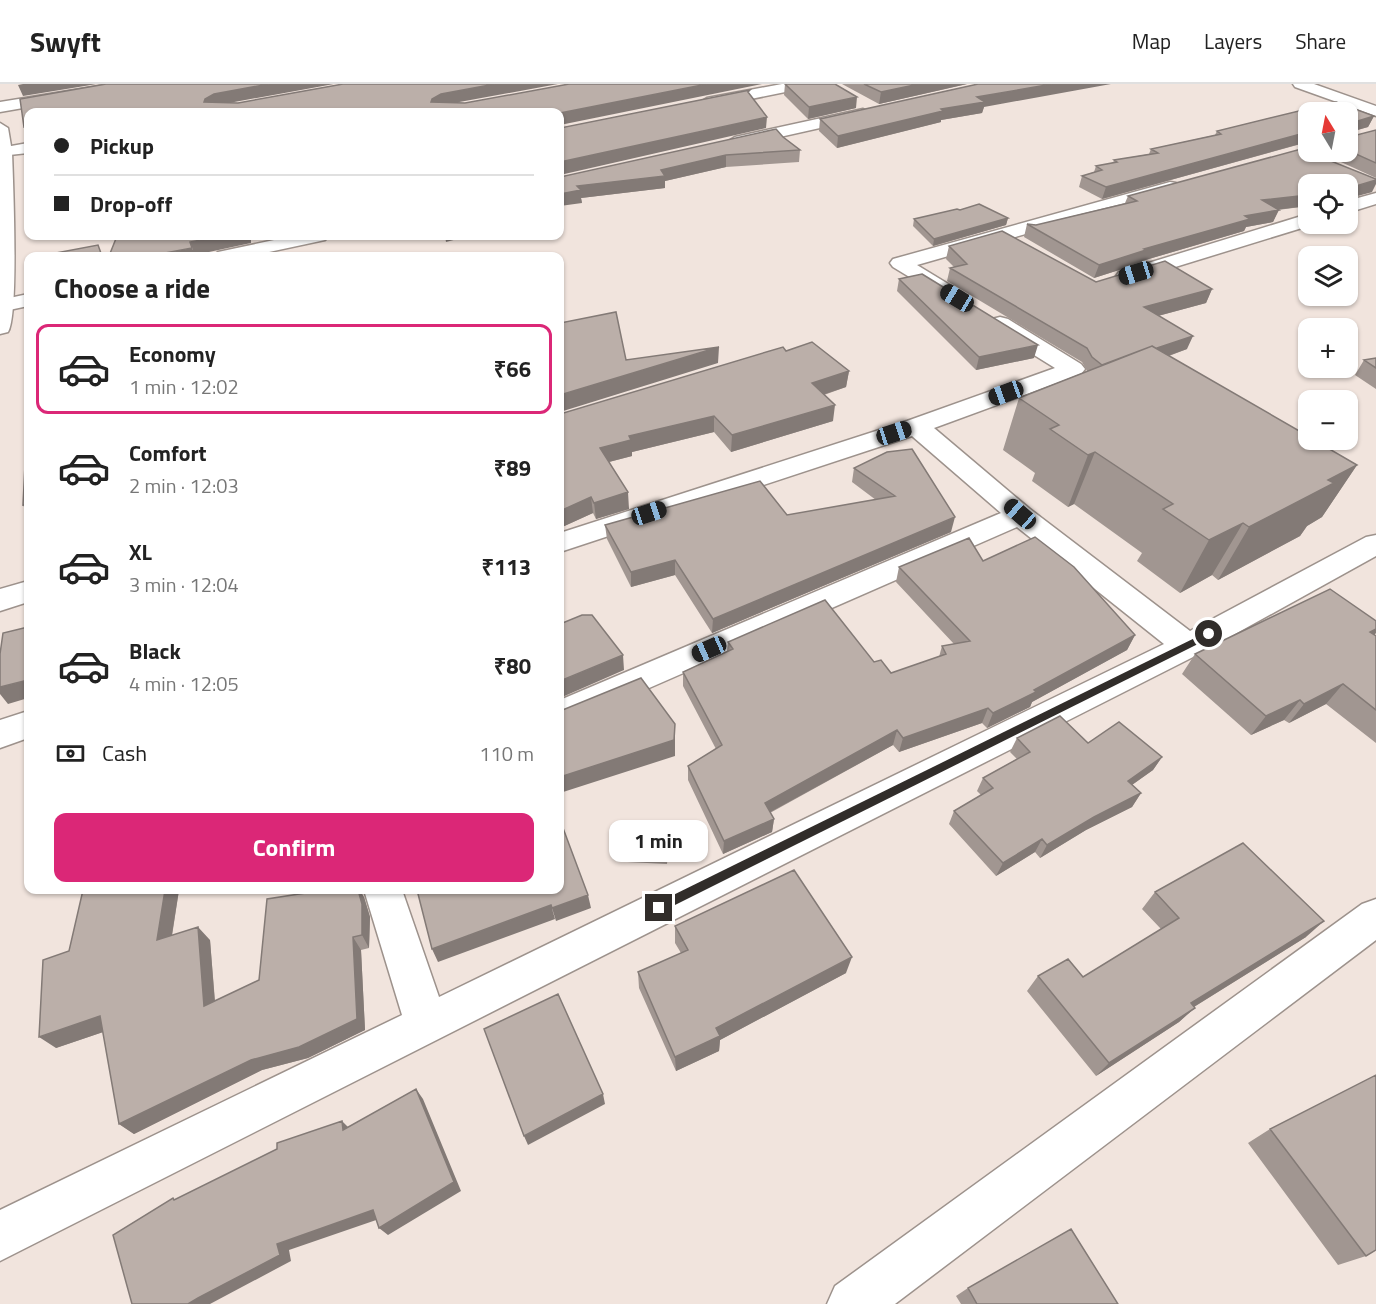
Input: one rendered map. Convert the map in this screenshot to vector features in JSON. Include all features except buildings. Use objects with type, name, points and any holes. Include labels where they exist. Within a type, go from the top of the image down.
[{"type":"street","points":[[0,107],[138,84]]},
{"type":"street","points":[[693,106],[805,84]]},
{"type":"street","points":[[1300,84],[1376,111]]},
{"type":"street","points":[[719,146],[877,111],[857,100]]},
{"type":"street","points":[[0,128],[4,152],[1,317]]},
{"type":"street","points":[[4,152],[24,149]]},
{"type":"street","points":[[564,542],[916,426],[1073,369],[900,263],[1194,181]]},
{"type":"street","points":[[1358,204],[1376,198]]},
{"type":"street","points":[[1104,283],[1298,223]]},
{"type":"street","points":[[1000,234],[1020,246]]},
{"type":"street","points":[[237,252],[273,240]]},
{"type":"street","points":[[1,317],[24,303]]},
{"type":"street","points":[[916,426],[1020,514],[1188,646]]},
{"type":"street","points":[[564,712],[1020,514]]},
{"type":"street","points":[[0,1236],[1188,646],[1376,544]]},
{"type":"street","points":[[0,600],[24,592]]},
{"type":"street","points":[[0,734],[24,725]]},
{"type":"street","points":[[384,894],[426,1023]]},
{"type":"street","points":[[853,1304],[1376,917]]},
{"type":"route","points":[[659,908],[1209,634]]}]
